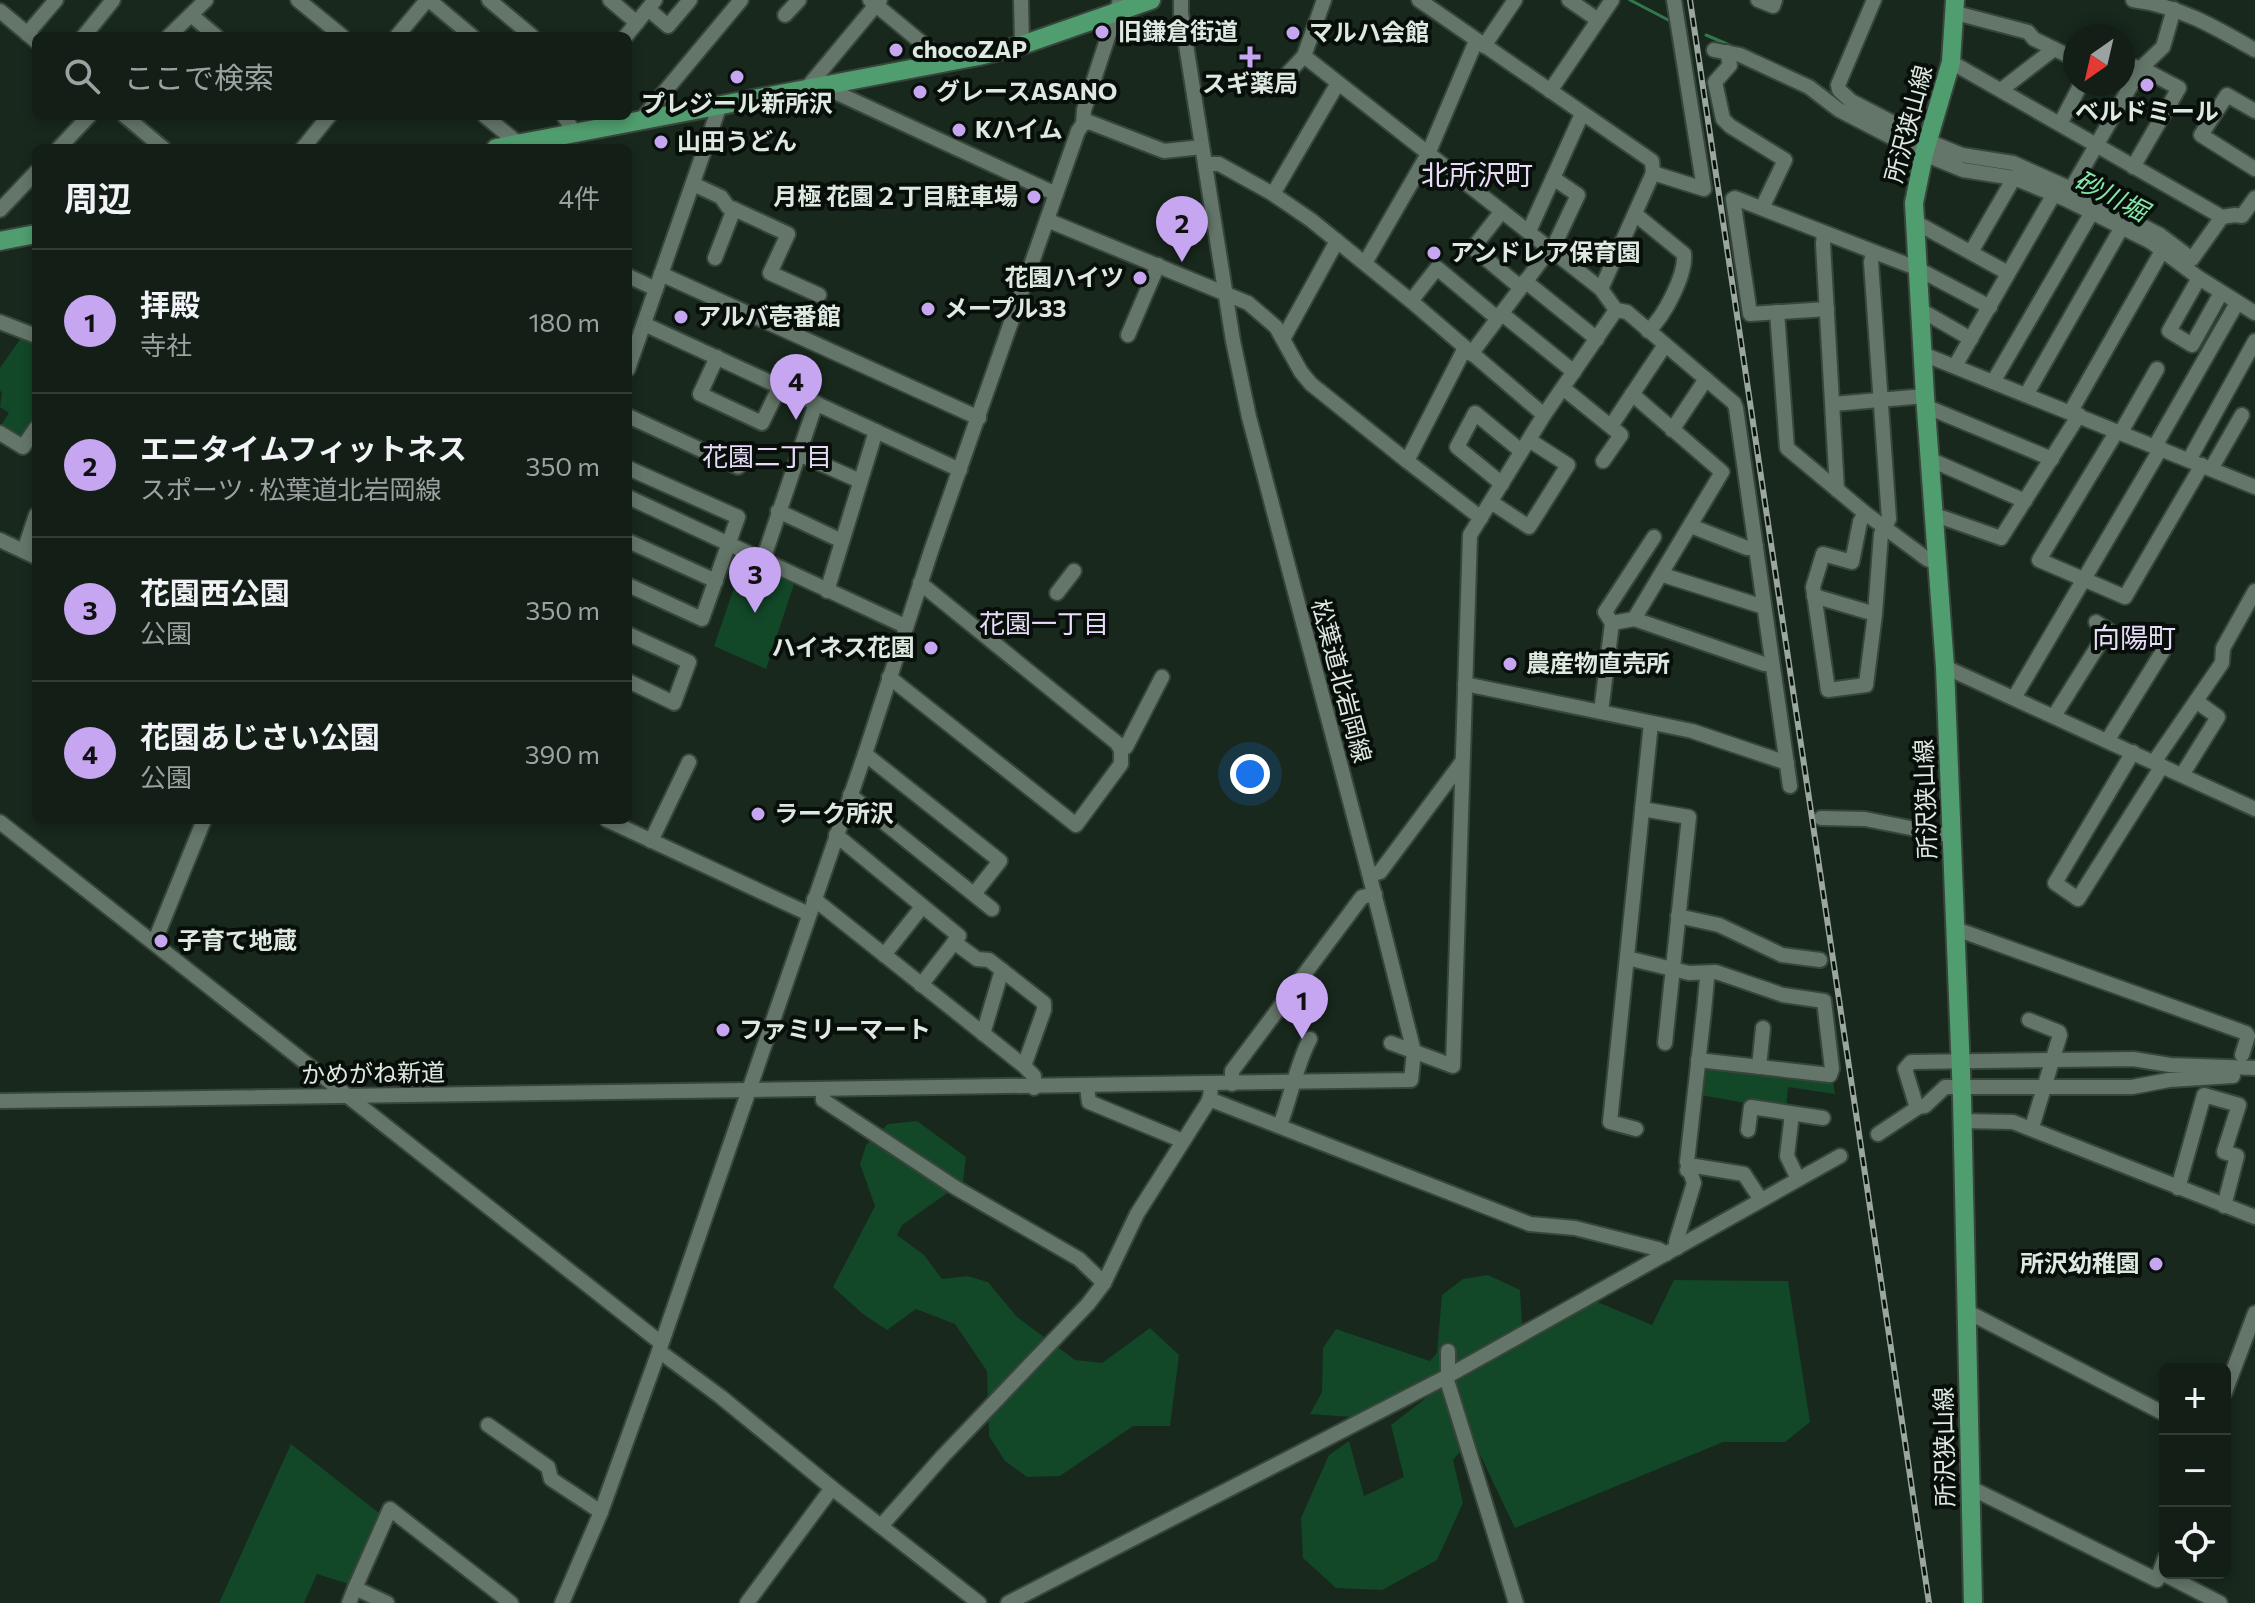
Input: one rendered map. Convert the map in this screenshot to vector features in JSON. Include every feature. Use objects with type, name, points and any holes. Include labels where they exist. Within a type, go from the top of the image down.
[{"type":"main road","points":[[519,144],[569,124],[641,120],[1022,45],[1118,6],[1151,0]]},
{"type":"main road","name":"所沢狭山線","points":[[1955,6],[1951,62],[1915,189],[1915,222],[1945,667],[1962,1121],[1973,1603]]},
{"type":"main road","points":[[0,241],[32,235]]},
{"type":"street","points":[[36,32],[56,0]]},
{"type":"street","points":[[87,32],[113,0]]},
{"type":"street","points":[[173,32],[206,0]]},
{"type":"street","points":[[298,0],[337,32]]},
{"type":"street","points":[[400,32],[428,0],[467,32]]},
{"type":"street","points":[[489,0],[527,32]]},
{"type":"street","points":[[610,0],[637,23]]},
{"type":"street","points":[[629,32],[651,4],[668,26],[690,0]]},
{"type":"street","points":[[641,120],[741,0]]},
{"type":"street","points":[[785,15],[799,0]]},
{"type":"street","points":[[1021,0],[1022,45]]},
{"type":"street","name":"松葉道北岩岡線","points":[[1181,0],[1225,292],[1249,417],[1414,1052],[1411,1080]]},
{"type":"street","points":[[1275,87],[1304,56],[1324,0]]},
{"type":"street","points":[[1419,0],[1652,161],[1653,173],[1601,289]]},
{"type":"street","points":[[1365,263],[1428,154],[1480,44],[1515,0]]},
{"type":"street","points":[[1569,0],[1598,20]]},
{"type":"street","points":[[1550,91],[1612,0]]},
{"type":"street","points":[[1653,173],[1704,189],[1674,0]]},
{"type":"street","points":[[1758,0],[1773,6],[1775,0]]},
{"type":"street","points":[[1874,0],[1839,90],[1851,101],[1963,170],[2014,178],[2054,194],[2151,242],[2162,251],[2192,259],[2222,217]]},
{"type":"street","points":[[2140,0],[2205,20],[2255,50]]},
{"type":"street","points":[[806,89],[875,2],[945,62]]},
{"type":"street","points":[[562,1603],[601,1512],[660,1347],[865,754],[905,626],[1083,124],[1084,110],[1118,6]]},
{"type":"street","points":[[1955,6],[2028,32],[2034,39],[2063,53]]},
{"type":"street","points":[[2071,189],[2141,68],[2163,47],[2174,9]]},
{"type":"street","points":[[0,11],[32,38]]},
{"type":"street","points":[[191,15],[211,32]]},
{"type":"street","points":[[2001,90],[2054,49]]},
{"type":"street","points":[[1762,208],[1785,160],[1723,119],[1715,82],[1730,65],[1720,51],[1740,55],[1809,87],[1839,110],[1926,147],[2013,163],[2071,189],[2160,235],[2199,278],[2255,313]]},
{"type":"street","points":[[1304,56],[1601,289],[1616,310],[1627,312],[1734,403],[1790,786]]},
{"type":"street","points":[[1951,62],[2222,217],[2242,216],[2255,198]]},
{"type":"street","points":[[2133,167],[2179,88],[2135,67]]},
{"type":"street","points":[[835,83],[837,93],[1056,194]]},
{"type":"street","points":[[1273,194],[1338,83]]},
{"type":"street","points":[[2255,111],[2227,95],[2201,135],[2255,169]]},
{"type":"street","points":[[2060,124],[2075,96]]},
{"type":"street","points":[[632,358],[720,105]]},
{"type":"street","points":[[1529,231],[1582,114]]},
{"type":"street","points":[[63,144],[85,120]]},
{"type":"street","points":[[130,120],[158,144]]},
{"type":"street","points":[[305,144],[319,120]]},
{"type":"street","points":[[490,120],[519,144]]},
{"type":"street","points":[[1083,124],[1093,123],[1164,151],[1202,147]]},
{"type":"street","points":[[1205,164],[1219,164],[1273,194],[1337,241],[1544,415]]},
{"type":"street","points":[[0,210],[32,176]]},
{"type":"street","points":[[1407,461],[1468,351],[1551,250],[1578,195],[1553,178]]},
{"type":"street","points":[[1971,252],[2014,178]]},
{"type":"street","points":[[693,184],[721,197],[728,207],[788,234],[770,273],[819,295]]},
{"type":"street","points":[[1955,366],[2054,194]]},
{"type":"street","points":[[1827,309],[1750,314],[1732,203],[1735,198],[1916,268],[1990,307]]},
{"type":"street","points":[[715,258],[734,209]]},
{"type":"street","points":[[1502,211],[1473,248],[1597,339]]},
{"type":"street","points":[[1993,382],[2092,212]]},
{"type":"street","points":[[1635,214],[1684,254],[1685,265],[1662,316],[1648,331]]},
{"type":"street","points":[[1047,220],[1225,292],[1256,308],[1270,321],[1311,384],[1481,518]]},
{"type":"street","points":[[1915,222],[2008,273]]},
{"type":"street","points":[[2026,395],[2122,227]]},
{"type":"street","points":[[1824,234],[1837,490]]},
{"type":"street","points":[[1283,339],[1337,241]]},
{"type":"street","points":[[1934,517],[1999,539],[2052,459],[2162,251]]},
{"type":"street","points":[[1865,513],[1860,522],[1852,562],[1823,554],[1813,587],[1828,690],[1866,685],[1881,534],[1889,519],[1871,262],[1873,253]]},
{"type":"street","points":[[1128,335],[1158,265]]},
{"type":"street","points":[[1411,301],[1437,268],[1574,372]]},
{"type":"street","points":[[661,274],[979,418]]},
{"type":"street","points":[[632,278],[656,289]]},
{"type":"street","points":[[2199,278],[2169,331],[2192,345],[2221,293]]},
{"type":"street","points":[[2014,698],[2237,303]]},
{"type":"street","points":[[1919,309],[1971,339]]},
{"type":"street","points":[[1391,1043],[1453,1066],[1470,535],[1544,415],[1616,310]]},
{"type":"street","points":[[1777,312],[1787,448],[1865,513],[1927,559],[1937,563]]},
{"type":"street","points":[[0,322],[32,334]]},
{"type":"street","points":[[644,324],[960,470]]},
{"type":"street","points":[[2157,369],[2039,560],[2125,597],[2201,465],[2255,341]]},
{"type":"street","points":[[1611,426],[1665,345]]},
{"type":"street","points":[[1923,354],[2201,465],[2253,481]]},
{"type":"street","points":[[717,357],[700,394],[762,423],[780,386]]},
{"type":"street","points":[[1672,430],[1706,379]]},
{"type":"street","points":[[1563,388],[1621,435],[1603,461]]},
{"type":"street","points":[[1632,394],[1722,472],[1634,619]]},
{"type":"street","points":[[1833,404],[1880,400],[1925,401],[2052,459]]},
{"type":"street","points":[[763,560],[816,403]]},
{"type":"street","points":[[1491,502],[1529,527],[1568,465],[1525,446],[1475,413],[1457,447],[1502,484]]},
{"type":"street","points":[[2201,465],[2242,415]]},
{"type":"street","points":[[632,418],[738,467]]},
{"type":"street","points":[[827,591],[876,431]]},
{"type":"street","points":[[0,433],[23,447],[32,434]]},
{"type":"street","points":[[799,454],[860,481]]},
{"type":"street","points":[[1929,459],[2025,501]]},
{"type":"street","points":[[632,470],[738,517],[702,619],[632,587]]},
{"type":"street","points":[[632,499],[905,626]]},
{"type":"street","points":[[778,511],[842,541]]},
{"type":"street","points":[[1691,526],[1747,548],[1756,547]]},
{"type":"street","points":[[1601,712],[1612,623],[1605,612],[1654,537]]},
{"type":"street","points":[[0,540],[30,554]]},
{"type":"street","points":[[632,543],[716,581]]},
{"type":"street","points":[[1057,593],[1074,571]]},
{"type":"street","points":[[1663,575],[1764,607]]},
{"type":"street","points":[[889,677],[1076,825],[1121,764],[1121,750],[1117,743],[920,583]]},
{"type":"street","points":[[2133,752],[2055,883],[2078,899],[2196,701],[2222,663],[2223,648],[2255,591]]},
{"type":"street","points":[[1814,596],[1875,614]]},
{"type":"street","points":[[1612,623],[1634,619],[1764,664],[1772,664]]},
{"type":"street","points":[[2054,716],[2108,630],[2096,622]]},
{"type":"street","points":[[632,636],[689,662],[674,703],[632,683]]},
{"type":"street","points":[[2107,741],[2163,651]]},
{"type":"street","points":[[1945,667],[2255,809]]},
{"type":"street","points":[[1121,750],[1126,747],[1162,677]]},
{"type":"street","points":[[1465,684],[1692,731],[1787,763]]},
{"type":"street","points":[[2182,775],[2218,717],[2196,701]]},
{"type":"street","points":[[1636,1129],[1610,1122],[1651,723]]},
{"type":"street","points":[[865,754],[1000,861],[974,894]]},
{"type":"street","points":[[651,841],[689,762]]},
{"type":"street","points":[[1370,875],[1380,872],[1462,762]]},
{"type":"street","points":[[850,795],[992,909]]},
{"type":"street","points":[[1642,809],[1689,817],[1665,1043]]},
{"type":"street","points":[[1821,818],[1865,819],[1951,836]]},
{"type":"street","points":[[0,822],[979,1603]]},
{"type":"street","points":[[154,943],[202,824]]},
{"type":"street","points":[[615,824],[812,907],[884,955],[1024,1066],[1034,1076],[1034,1088]]},
{"type":"street","points":[[836,835],[959,936],[921,985]]},
{"type":"street","points":[[1232,1084],[1232,1071],[1288,995],[1362,897],[1375,894]]},
{"type":"street","points":[[884,955],[922,907]]},
{"type":"street","points":[[1678,916],[1719,925],[1782,955],[1820,960]]},
{"type":"street","points":[[1956,929],[2246,1033],[2248,1036],[2242,1055]]},
{"type":"street","points":[[954,942],[977,959],[989,960],[1044,1003],[1024,1066]]},
{"type":"street","points":[[1627,958],[1689,973],[1720,973],[1785,995],[1824,1001],[1831,1074],[1698,1060]]},
{"type":"street","points":[[983,1034],[1002,970]]},
{"type":"street","points":[[1672,1251],[1694,1183],[1687,1170],[1707,979],[1705,973]]},
{"type":"street","points":[[2029,1020],[2059,1032],[2033,1124]]},
{"type":"street","points":[[1759,1067],[1763,1028]]},
{"type":"street","points":[[1280,1125],[1310,1039]]},
{"type":"street","points":[[1878,1134],[1915,1112],[1917,1107],[1905,1072],[1906,1065],[1911,1062],[2133,1059],[2170,1065],[2255,1068]]},
{"type":"street","points":[[1917,1107],[1928,1104],[1945,1087],[2132,1087],[2169,1080],[2255,1075]]},
{"type":"street","name":"かめがね新道","points":[[0,1101],[1087,1087],[1210,1092],[1232,1084],[1411,1080]]},
{"type":"street","points":[[1087,1087],[1089,1102],[1183,1141]]},
{"type":"street","points":[[823,1091],[823,1100],[956,1188],[1079,1259],[1104,1283]]},
{"type":"street","points":[[882,1525],[943,1456],[1088,1304],[1104,1283],[1137,1214],[1210,1092],[1280,1125],[1530,1224],[1581,1229],[1672,1251]]},
{"type":"street","points":[[2178,1188],[2204,1095],[2239,1105],[2224,1152],[2237,1156],[2224,1206]]},
{"type":"street","points":[[1748,1130],[1751,1107],[1823,1118]]},
{"type":"street","points":[[1792,1114],[1787,1156],[1798,1179]]},
{"type":"street","points":[[1962,1121],[2013,1122],[2255,1217]]},
{"type":"street","points":[[1008,1603],[1447,1376],[1840,1156]]},
{"type":"street","points":[[1687,1170],[1695,1166],[1744,1174],[1761,1200]]},
{"type":"street","points":[[1966,1311],[2159,1411]]},
{"type":"street","points":[[2231,1380],[2251,1339],[2255,1313]]},
{"type":"street","points":[[1448,1351],[1447,1376],[1516,1603]]},
{"type":"street","points":[[488,1425],[548,1467],[551,1479],[601,1512]]},
{"type":"street","points":[[747,1603],[832,1488]]},
{"type":"street","points":[[1971,1488],[2157,1580],[2159,1574]]},
{"type":"street","points":[[349,1603],[390,1509],[511,1603]]},
{"type":"street","points":[[2175,1579],[2191,1596],[2220,1603]]},
{"type":"street","points":[[355,1588],[387,1603]]},
{"type":"green space","points":[[23,335],[31,337],[32,427],[29,430],[26,428],[24,437],[17,438],[0,427],[9,413],[0,407],[0,368]]},
{"type":"green space","points":[[744,559],[795,581],[766,669],[714,646]]},
{"type":"green space","points":[[1703,1063],[1833,1081],[1835,1094],[1788,1087],[1786,1110],[1700,1095]]},
{"type":"green space","points":[[917,1121],[966,1157],[963,1182],[902,1225],[897,1235],[924,1255],[942,1279],[967,1276],[988,1282],[1017,1317],[1075,1360],[1102,1363],[1150,1328],[1179,1355],[1170,1426],[1133,1426],[1060,1476],[1027,1477],[1005,1461],[989,1436],[987,1371],[955,1324],[916,1309],[887,1330],[863,1314],[833,1287],[875,1206],[860,1164],[866,1145],[888,1124]]},
{"type":"green space","points":[[1488,1275],[1520,1290],[1523,1340],[1595,1301],[1652,1325],[1674,1280],[1788,1281],[1810,1422],[1785,1442],[1723,1442],[1515,1528],[1472,1438],[1453,1460],[1463,1503],[1437,1560],[1382,1590],[1336,1588],[1303,1558],[1301,1518],[1329,1455],[1349,1441],[1364,1496],[1404,1477],[1391,1425],[1440,1387],[1436,1373],[1352,1417],[1310,1414],[1322,1392],[1323,1348],[1336,1329],[1430,1361],[1437,1353],[1442,1295],[1463,1279]]},
{"type":"green space","points":[[291,1444],[379,1513],[349,1584],[317,1574],[304,1603],[219,1603]]},
{"type":"waterway","name":"砂川堀","points":[[1630,0],[1674,23]]},
{"type":"waterway","name":"砂川堀","points":[[1706,35],[1734,47]]},
{"type":"waterway","name":"砂川堀","points":[[1818,85],[1847,106]]},
{"type":"railway","points":[[1690,0],[1929,1603]]},
{"type":"place","name":"旧鎌倉街道","points":[[1102,32]]},
{"type":"place","name":"マルハ会館","points":[[1293,33]]},
{"type":"place","name":"chocoZAP","points":[[896,50]]},
{"type":"place","name":"スギ薬局","points":[[1250,57]]},
{"type":"place","name":"プレジール新所沢","points":[[737,77]]},
{"type":"place","name":"ベルドミール","points":[[2147,85]]},
{"type":"place","name":"グレースASANO","points":[[920,92]]},
{"type":"place","name":"Kハイム","points":[[959,130]]},
{"type":"place","name":"山田うどん","points":[[661,142]]},
{"type":"place","name":"月極 花園２丁目駐車場","points":[[1034,197]]},
{"type":"place","name":"アンドレア保育園","points":[[1434,253]]},
{"type":"place","name":"エニタイムフィットネス","points":[[1182,262]]},
{"type":"place","name":"花園ハイツ","points":[[1140,278]]},
{"type":"place","name":"メープル33","points":[[928,309]]},
{"type":"place","name":"アルバ壱番館","points":[[681,317]]},
{"type":"place","name":"花園あじさい公園","points":[[796,420]]},
{"type":"place","name":"花園西公園","points":[[755,613]]},
{"type":"place","name":"ハイネス花園","points":[[931,648]]},
{"type":"place","name":"農産物直売所","points":[[1510,664]]},
{"type":"place","name":"ラーク所沢","points":[[758,814]]},
{"type":"place","name":"子育て地蔵","points":[[161,941]]},
{"type":"place","name":"ファミリーマート","points":[[723,1030]]},
{"type":"place","name":"拝殿","points":[[1302,1039]]},
{"type":"place","name":"所沢幼稚園","points":[[2156,1264]]},
{"type":"district","name":"北所沢町","points":[[1477,175]]},
{"type":"district","name":"花園二丁目","points":[[767,457]]},
{"type":"district","name":"花園一丁目","points":[[1044,624]]},
{"type":"district","name":"向陽町","points":[[2134,638]]}]
